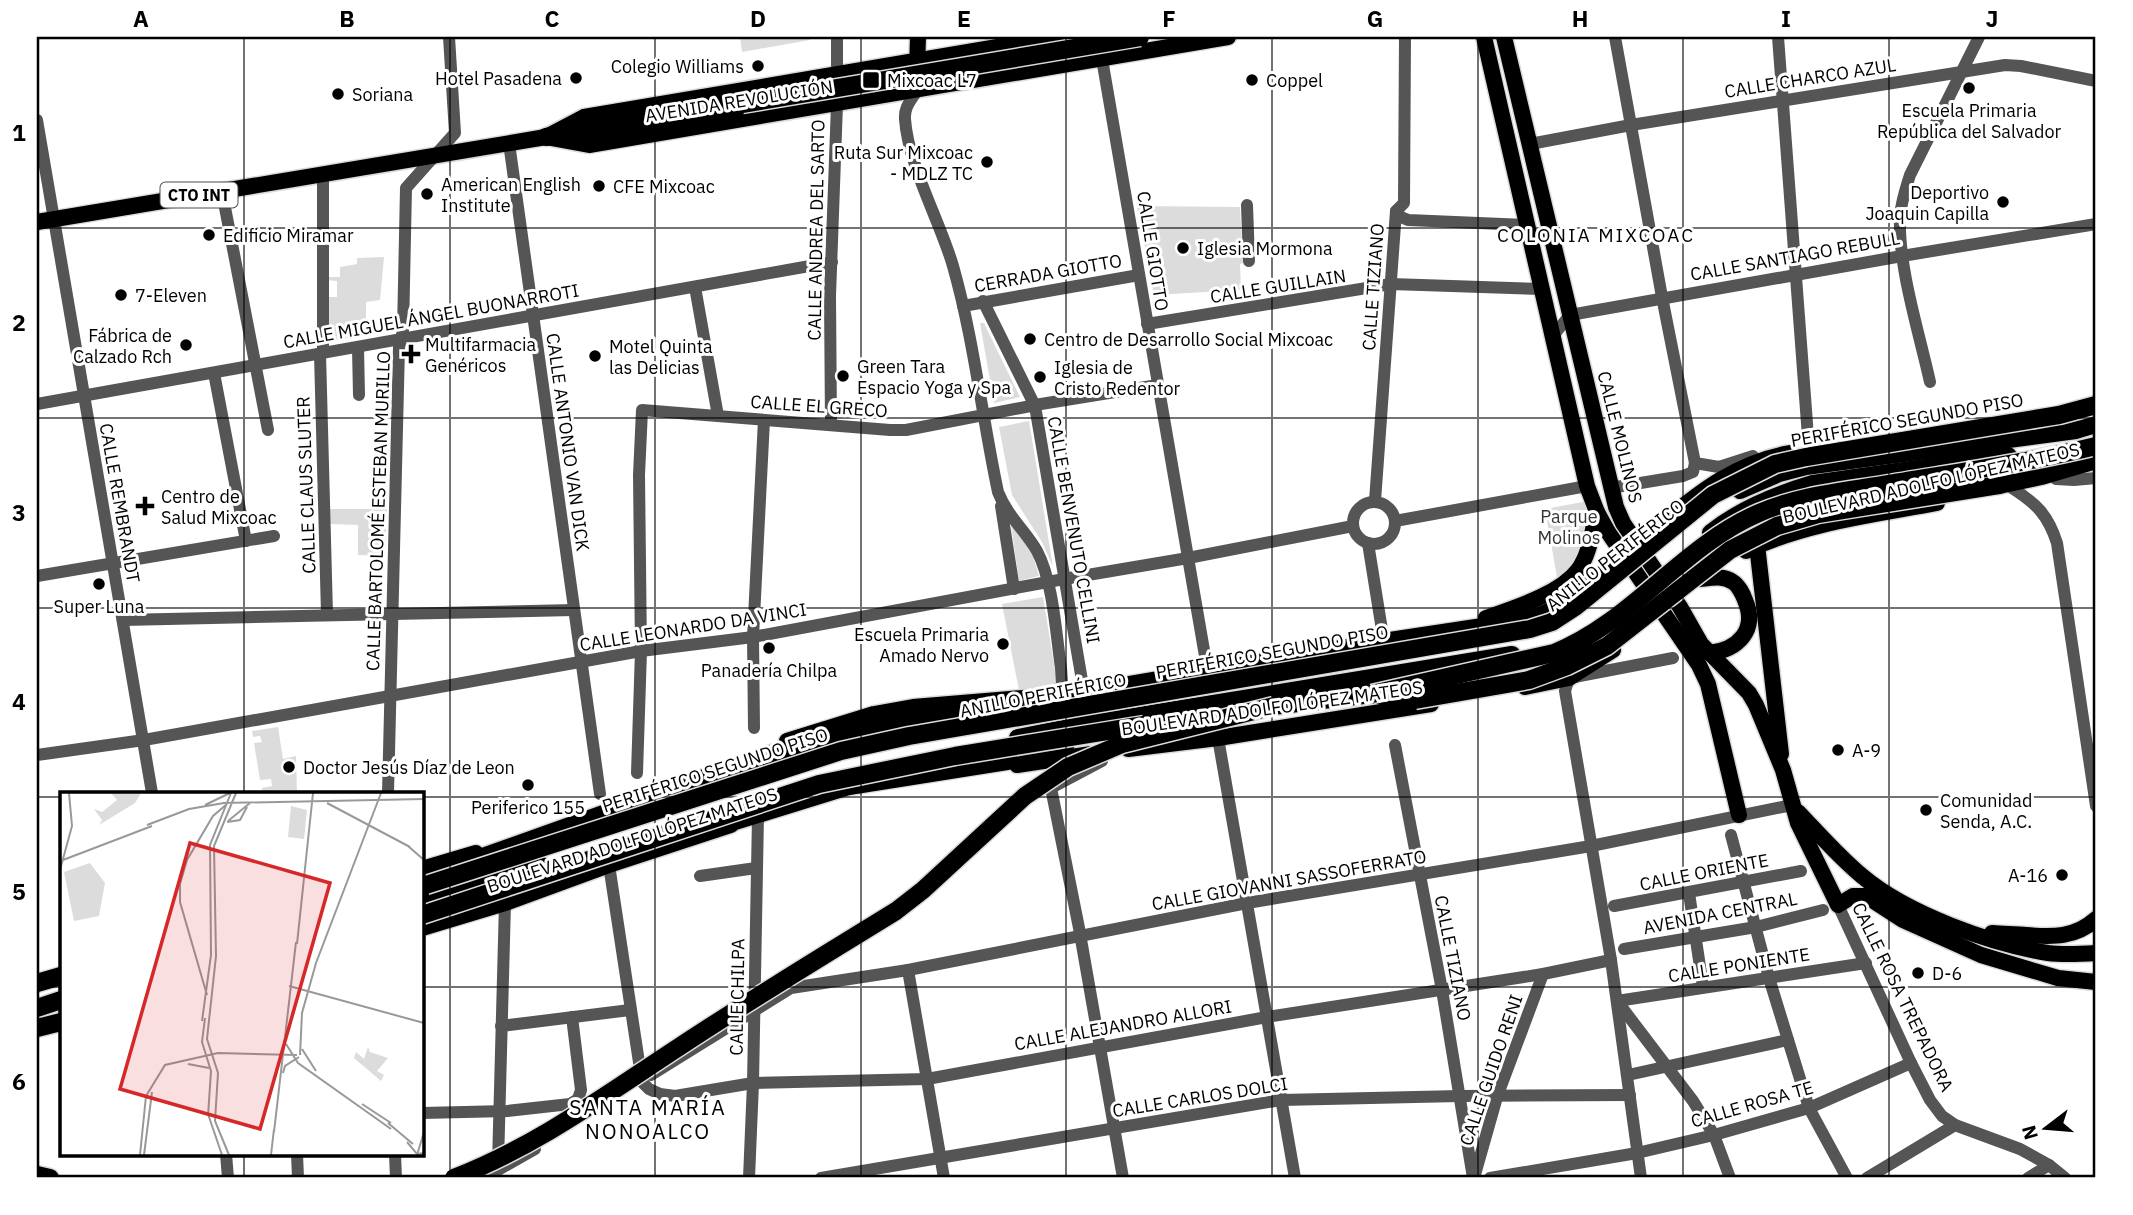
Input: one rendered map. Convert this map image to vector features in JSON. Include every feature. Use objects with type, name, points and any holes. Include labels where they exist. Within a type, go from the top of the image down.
[{"type":"highway","name":"CTO INT","points":[[546,137],[1140,37]]},
{"type":"highway","name":"PERIFÉRICO SEGUNDO PISO","points":[[424,883],[841,751],[923,733],[1530,629],[1552,622],[1575,607],[1713,495],[1775,464],[2059,415],[2096,403]]},
{"type":"highway","points":[[2033,414],[2063,432]]},
{"type":"highway","name":"ANILLO PERIFÉRICO","points":[[424,883],[841,757],[1074,697],[1531,637],[1555,630],[1576,617],[1613,575],[1665,532],[1718,500],[1779,473],[1806,466],[2063,432],[2096,424]]},
{"type":"highway","points":[[1894,455],[1920,432]]},
{"type":"highway","name":"ANILLO PERIFÉRICO","points":[[424,902],[846,771],[1078,726],[1533,651],[1567,641],[1595,626],[1731,517],[1786,492],[1813,484],[2036,452],[2096,439]]},
{"type":"highway","points":[[424,914],[819,784],[956,756],[1144,725],[1372,694],[1554,653],[1598,630],[1720,535],[1760,512],[1814,497],[2038,459],[2096,446]]},
{"type":"highway","points":[[1372,694],[1415,700],[1529,680],[1567,666],[1607,646],[1730,550],[1777,526],[1818,514],[2006,486],[2096,460]]},
{"type":"highway","points":[[424,883],[477,859],[780,751],[880,724],[1074,697]]},
{"type":"highway","points":[[454,1178],[492,1163],[586,1108],[896,911],[923,890],[1025,796],[1068,767],[1122,744],[1274,706]]},
{"type":"highway","points":[[500,880],[549,878],[849,786],[1007,761],[1144,725]]},
{"type":"highway","points":[[37,983],[60,976]]},
{"type":"highway","points":[[37,996],[60,990]]},
{"type":"highway","points":[[37,1008],[60,1000]]},
{"type":"highway","points":[[37,1018],[60,1010]]},
{"type":"highway","points":[[37,1028],[60,1022]]},
{"type":"highway","points":[[37,1175],[50,1178]]},
{"type":"main road","points":[[917,90],[918,37]]},
{"type":"main road","name":"AVENIDA REVOLUCIÓN","points":[[37,222],[509,144],[546,137],[584,117],[1056,37]]},
{"type":"main road","name":"AVENIDA REVOLUCIÓN","points":[[546,137],[589,145],[1228,37]]},
{"type":"main road","points":[[1484,37],[1587,486],[1608,532],[1699,665],[1708,684],[1739,815]]},
{"type":"main road","name":"CALLE MOLINOS","points":[[1504,37],[1616,507],[1623,523],[1709,653],[1749,693],[1783,770],[1792,805]]},
{"type":"main road","points":[[1665,532],[1709,486],[1738,469],[1771,456],[2096,403]]},
{"type":"main road","name":"BOULEVARD ADOLFO LÓPEZ MATEOS","points":[[424,927],[505,903],[609,865],[758,816],[852,793],[1049,760],[1390,712],[1569,678],[1609,653],[1727,559],[1757,545],[1836,522],[2006,486],[2056,479],[2096,466]]},
{"type":"main road","points":[[1427,635],[1483,620],[1518,607],[1567,581],[1586,557],[1597,512]]},
{"type":"main road","points":[[1757,545],[1783,770]]},
{"type":"main road","name":"BOULEVARD ADOLFO LÓPEZ MATEOS","points":[[424,882],[461,858],[637,797],[767,747],[864,717],[913,707],[1074,697],[1528,619],[1549,612],[1613,575]]},
{"type":"main road","points":[[1697,581],[1723,578],[1733,582],[1749,608],[1748,624],[1742,638],[1724,652],[1709,653]]},
{"type":"main road","points":[[1792,805],[1846,861],[1884,892],[1930,917],[2004,944],[2051,953],[2096,953]]},
{"type":"main road","name":"CALLE ROSA TREPADORA","points":[[1792,805],[1830,908]]},
{"type":"main road","points":[[1830,908],[1853,896],[1867,896],[1903,920],[1981,955],[2058,978],[2096,982]]},
{"type":"main road","points":[[1969,931],[2049,937],[2069,935],[2087,928],[2096,919]]},
{"type":"main road","points":[[37,977],[60,970]]},
{"type":"main road","points":[[37,1036],[60,1030]]},
{"type":"street","name":"CALLE BARTOLOMÉ ESTEBAN MURILLO","points":[[388,792],[391,615],[406,188],[455,133],[449,37]]},
{"type":"street","name":"CALLE ANDREA DEL SARTO","points":[[831,425],[837,37]]},
{"type":"street","name":"CALLE TIZIANO","points":[[1376,501],[1396,211],[1404,203],[1405,37]]},
{"type":"street","points":[[1610,488],[1683,476],[1693,472],[1695,463],[1615,37]]},
{"type":"street","points":[[1778,37],[1809,450]]},
{"type":"street","points":[[1930,382],[1902,256],[1900,217],[1903,194],[1979,37]]},
{"type":"street","name":"CALLE GIOTTO","points":[[1102,59],[1205,656]]},
{"type":"street","name":"CALLE CHARCO AZUL","points":[[1530,144],[1631,125],[2006,65],[2096,81]]},
{"type":"street","points":[[917,90],[906,107],[905,119],[920,177],[946,245],[963,306],[1014,589]]},
{"type":"street","name":"CALLE REMBRANDT","points":[[37,120],[152,792]]},
{"type":"street","name":"CALLE ANTONIO VAN DICK","points":[[509,144],[600,794]]},
{"type":"street","name":"CALLE CLAUS SLUTER","points":[[323,175],[322,353],[327,614]]},
{"type":"street","points":[[222,192],[268,430]]},
{"type":"street","points":[[1247,205],[1249,261]]},
{"type":"street","points":[[1396,211],[1408,220],[1526,225]]},
{"type":"street","name":"CALLE SANTIAGO REBULL","points":[[1570,315],[2096,224]]},
{"type":"street","name":"CALLE MIGUEL ÁNGEL BUONARROTI","points":[[37,404],[832,262]]},
{"type":"street","name":"CERRADA GIOTTO","points":[[963,306],[1139,275]]},
{"type":"street","name":"CALLE GUILLAIN","points":[[1147,324],[1391,284],[1541,289]]},
{"type":"street","points":[[695,287],[718,416]]},
{"type":"street","name":"CALLE BENVENUTO CELLINI","points":[[983,301],[1035,406],[1064,579],[1074,697]]},
{"type":"street","points":[[1552,337],[1570,315]]},
{"type":"street","points":[[358,348],[359,395]]},
{"type":"street","points":[[214,373],[246,541]]},
{"type":"street","name":"CALLE EL GRECO","points":[[640,650],[639,475],[642,410],[906,430],[1157,385]]},
{"type":"street","points":[[754,728],[753,637],[764,420]]},
{"type":"street","points":[[1695,463],[1719,467],[1751,457],[1771,456]]},
{"type":"street","points":[[2056,479],[2096,478]]},
{"type":"street","points":[[1395,521],[1587,486]]},
{"type":"street","points":[[2006,486],[2030,499],[2043,512],[2057,543],[2096,806]]},
{"type":"street","points":[[998,492],[1009,514],[1038,554],[1047,582],[1062,682],[1074,697]]},
{"type":"street","points":[[1376,501],[1388,507],[1395,521],[1390,537],[1376,544],[1368,543],[1358,536],[1353,526],[1358,509],[1364,504],[1376,501]]},
{"type":"street","name":"CALLE LEONARDO DA VINCI","points":[[37,755],[144,740],[640,650],[753,637],[1353,526]]},
{"type":"street","points":[[37,576],[274,536]]},
{"type":"street","points":[[1368,543],[1382,630]]},
{"type":"street","points":[[122,620],[574,610]]},
{"type":"street","points":[[637,773],[640,650]]},
{"type":"street","points":[[1641,1178],[1611,960],[1565,699],[1569,678],[1673,658]]},
{"type":"street","points":[[1218,738],[1295,1178]]},
{"type":"street","name":"CALLE TIZIANO","points":[[1395,745],[1473,1178]]},
{"type":"street","points":[[1122,1178],[1080,935],[1048,788],[1128,749]]},
{"type":"street","name":"CALLE GIOVANNI SASSOFERRATO","points":[[754,1010],[791,988],[908,970],[1247,903],[1591,846],[1792,805]]},
{"type":"street","name":"CALLE CHILPA","points":[[749,1178],[758,816]]},
{"type":"street","points":[[1731,835],[1769,978],[1808,1108],[1847,1178]]},
{"type":"street","points":[[609,865],[642,1082]]},
{"type":"street","points":[[700,876],[756,868]]},
{"type":"street","name":"CALLE ORIENTE","points":[[1614,906],[1801,870]]},
{"type":"street","points":[[1689,893],[1703,987]]},
{"type":"street","points":[[497,1174],[505,903]]},
{"type":"street","name":"AVENIDA CENTRAL","points":[[1624,949],[1756,927],[1830,908]]},
{"type":"street","name":"CALLE ROSA TREPADORA","points":[[1830,908],[1866,963],[1911,1063],[1930,1100],[1942,1116],[1955,1125],[2020,1149],[2049,1165],[2065,1178]]},
{"type":"street","name":"CALLE ALEJANDRO ALLORI","points":[[642,1082],[660,1094],[675,1096],[753,1083],[927,1079],[1267,1017],[1543,974],[1611,960]]},
{"type":"street","name":"CALLE PONIENTE","points":[[1617,1001],[1866,963]]},
{"type":"street","points":[[908,970],[944,1178]]},
{"type":"street","name":"CALLE GUIDO RENI","points":[[1473,1178],[1497,1097],[1543,974]]},
{"type":"street","points":[[1617,1001],[1693,1101],[1714,1135],[1730,1178]]},
{"type":"street","points":[[501,1026],[631,1010]]},
{"type":"street","points":[[479,1178],[497,1174],[754,1010]]},
{"type":"street","points":[[424,1113],[499,1112],[570,1104],[578,1099],[580,1090],[572,1017]]},
{"type":"street","points":[[1628,1075],[1788,1040]]},
{"type":"street","name":"CALLE ROSA TE","points":[[1490,1178],[1637,1153],[1714,1135],[1808,1108],[1911,1063]]},
{"type":"street","name":"CALLE CARLOS DOLCI","points":[[821,1178],[1282,1100],[1630,1095]]},
{"type":"street","points":[[1867,1178],[1955,1125]]},
{"type":"street","points":[[226,1156],[228,1178]]},
{"type":"street","points":[[297,1156],[298,1178]]},
{"type":"street","points":[[395,1156],[396,1178]]},
{"type":"street","points":[[2028,1178],[2049,1165]]},
{"type":"green space","points":[[740,37],[809,37],[810,40],[742,52]]},
{"type":"green space","points":[[1137,206],[1240,207],[1243,263],[1240,264],[1241,290],[1154,295]]},
{"type":"green space","points":[[384,257],[380,300],[366,302],[366,335],[325,342],[325,297],[337,297],[337,281],[325,280],[325,277],[340,277],[340,267],[357,264],[357,258]]},
{"type":"green space","points":[[980,323],[984,323],[1020,397],[994,403]]},
{"type":"green space","points":[[1029,421],[1053,567],[1042,542],[1012,495],[999,427]]},
{"type":"green space","name":"Parque Molinos","points":[[1588,501],[1592,518],[1583,556],[1558,583],[1545,509]]},
{"type":"green space","points":[[329,509],[387,509],[385,556],[358,555],[358,525],[329,524]]},
{"type":"green space","points":[[1010,518],[1033,556],[1039,576],[1019,581]]},
{"type":"green space","points":[[1043,597],[1057,682],[1054,689],[1020,695],[1002,604]]},
{"type":"green space","points":[[278,727],[283,759],[296,756],[297,792],[262,792],[262,788],[272,786],[271,779],[260,780],[254,743],[262,742],[260,736],[253,737],[252,731]]},
{"type":"place","name":"Colegio Williams","points":[[758,66]]},
{"type":"place","name":"Hotel Pasadena","points":[[576,78]]},
{"type":"place","name":"Mixcoac L7","points":[[871,80]]},
{"type":"place","name":"Coppel","points":[[1252,80]]},
{"type":"place","name":"Escuela Primaria República del Salvador","points":[[1969,88]]},
{"type":"place","name":"Soriana","points":[[338,94]]},
{"type":"place","name":"Ruta Sur Mixcoac - MDLZ TC","points":[[987,162]]},
{"type":"place","name":"CFE Mixcoac","points":[[599,186]]},
{"type":"place","name":"American English Institute","points":[[427,194]]},
{"type":"place","name":"Deportivo Joaquin Capilla","points":[[2003,202]]},
{"type":"place","name":"Edificio Miramar","points":[[209,235]]},
{"type":"place","name":"Iglesia Mormona","points":[[1183,248]]},
{"type":"place","name":"7-Eleven","points":[[121,295]]},
{"type":"place","name":"Centro de Desarrollo Social Mixcoac","points":[[1030,339]]},
{"type":"place","name":"Fábrica de Calzado Rch","points":[[186,345]]},
{"type":"place","name":"Multifarmacia Genéricos","points":[[411,354]]},
{"type":"place","name":"Motel Quinta las Delicias","points":[[595,356]]},
{"type":"place","name":"Green Tara Espacio Yoga y Spa","points":[[843,376]]},
{"type":"place","name":"Iglesia de Cristo Redentor","points":[[1040,377]]},
{"type":"place","name":"Centro de Salud Mixcoac","points":[[145,506]]},
{"type":"place","name":"Super Luna","points":[[99,584]]},
{"type":"place","name":"Escuela Primaria Amado Nervo","points":[[1003,644]]},
{"type":"place","name":"Panadería Chilpa","points":[[769,648]]},
{"type":"place","name":"A-9","points":[[1838,750]]},
{"type":"place","name":"Doctor Jesús Díaz de Leon","points":[[289,767]]},
{"type":"place","name":"Periferico 155","points":[[528,785]]},
{"type":"place","name":"Comunidad Senda, A.C.","points":[[1926,810]]},
{"type":"place","name":"A-16","points":[[2062,875]]},
{"type":"place","name":"D-6","points":[[1918,973]]},
{"type":"district","name":"COLONIA MIXCOAC","points":[[1596,235]]},
{"type":"district","name":"SANTA MARÍA NONOALCO","points":[[648,1119]]}]
